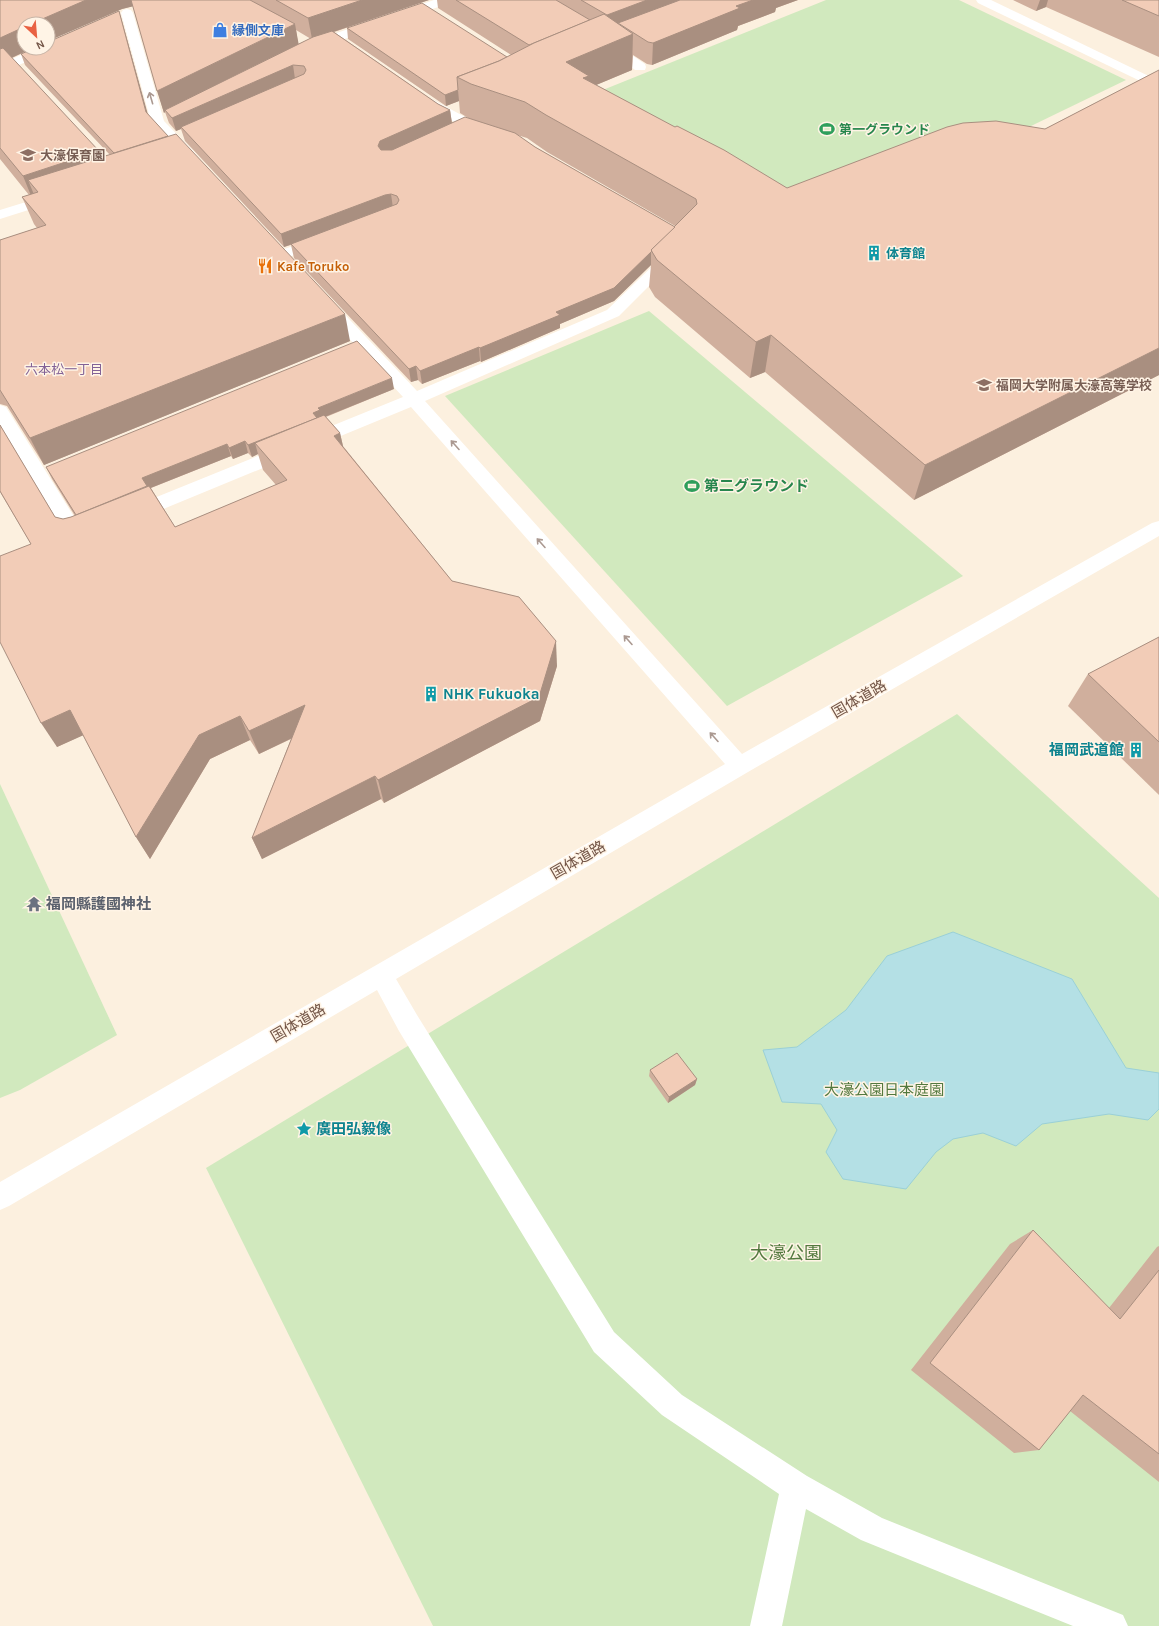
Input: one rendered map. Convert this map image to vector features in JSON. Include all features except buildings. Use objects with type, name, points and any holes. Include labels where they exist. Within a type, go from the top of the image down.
[{"type":"street","points":[[298,53],[312,46],[446,0]]},
{"type":"street","points":[[982,0],[1159,86]]},
{"type":"street","points":[[424,7],[437,16]]},
{"type":"street","points":[[113,20],[127,13],[141,10]]},
{"type":"street","points":[[127,13],[158,122],[174,139],[179,155],[203,170]]},
{"type":"street","points":[[619,37],[600,42],[640,67]]},
{"type":"street","points":[[298,38],[312,46]]},
{"type":"street","points":[[336,38],[349,46]]},
{"type":"street","points":[[0,69],[64,41]]},
{"type":"street","points":[[14,63],[24,74]]},
{"type":"street","points":[[415,92],[445,113],[466,124],[501,135]]},
{"type":"street","points":[[445,113],[459,107]]},
{"type":"street","points":[[158,122],[172,115]]},
{"type":"street","points":[[452,130],[466,124]]},
{"type":"street","points":[[174,139],[188,133]]},
{"type":"street","points":[[0,215],[67,193]]},
{"type":"street","points":[[281,255],[332,236]]},
{"type":"street","points":[[121,519],[414,399],[613,313],[680,246]]},
{"type":"street","points":[[316,293],[355,347],[414,399],[740,766]]},
{"type":"street","points":[[0,410],[47,472],[77,537],[99,528]]},
{"type":"street","name":"国体道路","points":[[0,1197],[740,766],[1159,528]]},
{"type":"street","points":[[381,975],[408,1023],[604,1342],[672,1405],[796,1487],[872,1529],[1112,1626]]},
{"type":"street","points":[[766,1626],[796,1487]]},
{"type":"green space","name":"第一グラウンド","points":[[826,0],[959,0],[1126,80],[965,158],[784,218],[578,100]]},
{"type":"green space","name":"第二グラウンド","points":[[649,311],[963,576],[727,706],[445,396]]},
{"type":"green space","name":"大濠公園","points":[[957,714],[1159,898],[1159,1626],[433,1626],[206,1168]]},
{"type":"green space","name":"福岡縣護國神社","points":[[0,784],[117,1035],[20,1090],[0,1098]]},
{"type":"water","points":[[953,932],[1072,979],[1126,1068],[1159,1073],[1159,1109],[1148,1120],[1109,1114],[1042,1124],[1016,1146],[983,1133],[953,1139],[936,1152],[906,1189],[843,1179],[826,1152],[837,1130],[821,1104],[782,1102],[763,1050],[797,1047],[846,1010],[887,956]]},
{"type":"place","name":"縁側文庫","points":[[220,30]]},
{"type":"place","name":"第一グラウンド","points":[[827,129]]},
{"type":"place","name":"大濠保育園","points":[[28,155]]},
{"type":"place","name":"体育館","points":[[874,253]]},
{"type":"place","name":"Kafe Toruko","points":[[265,266]]},
{"type":"place","name":"福岡大学附属大濠高等学校","points":[[984,385]]},
{"type":"place","name":"第二グラウンド","points":[[692,486]]},
{"type":"place","name":"NHK Fukuoka","points":[[431,694]]},
{"type":"place","name":"福岡武道館","points":[[1136,750]]},
{"type":"place","name":"福岡縣護國神社","points":[[34,904]]},
{"type":"place","name":"廣田弘毅像","points":[[304,1129]]},
{"type":"district","name":"六本松一丁目","points":[[64,369]]},
{"type":"park label","name":"大濠公園日本庭園","points":[[884,1090]]}]
